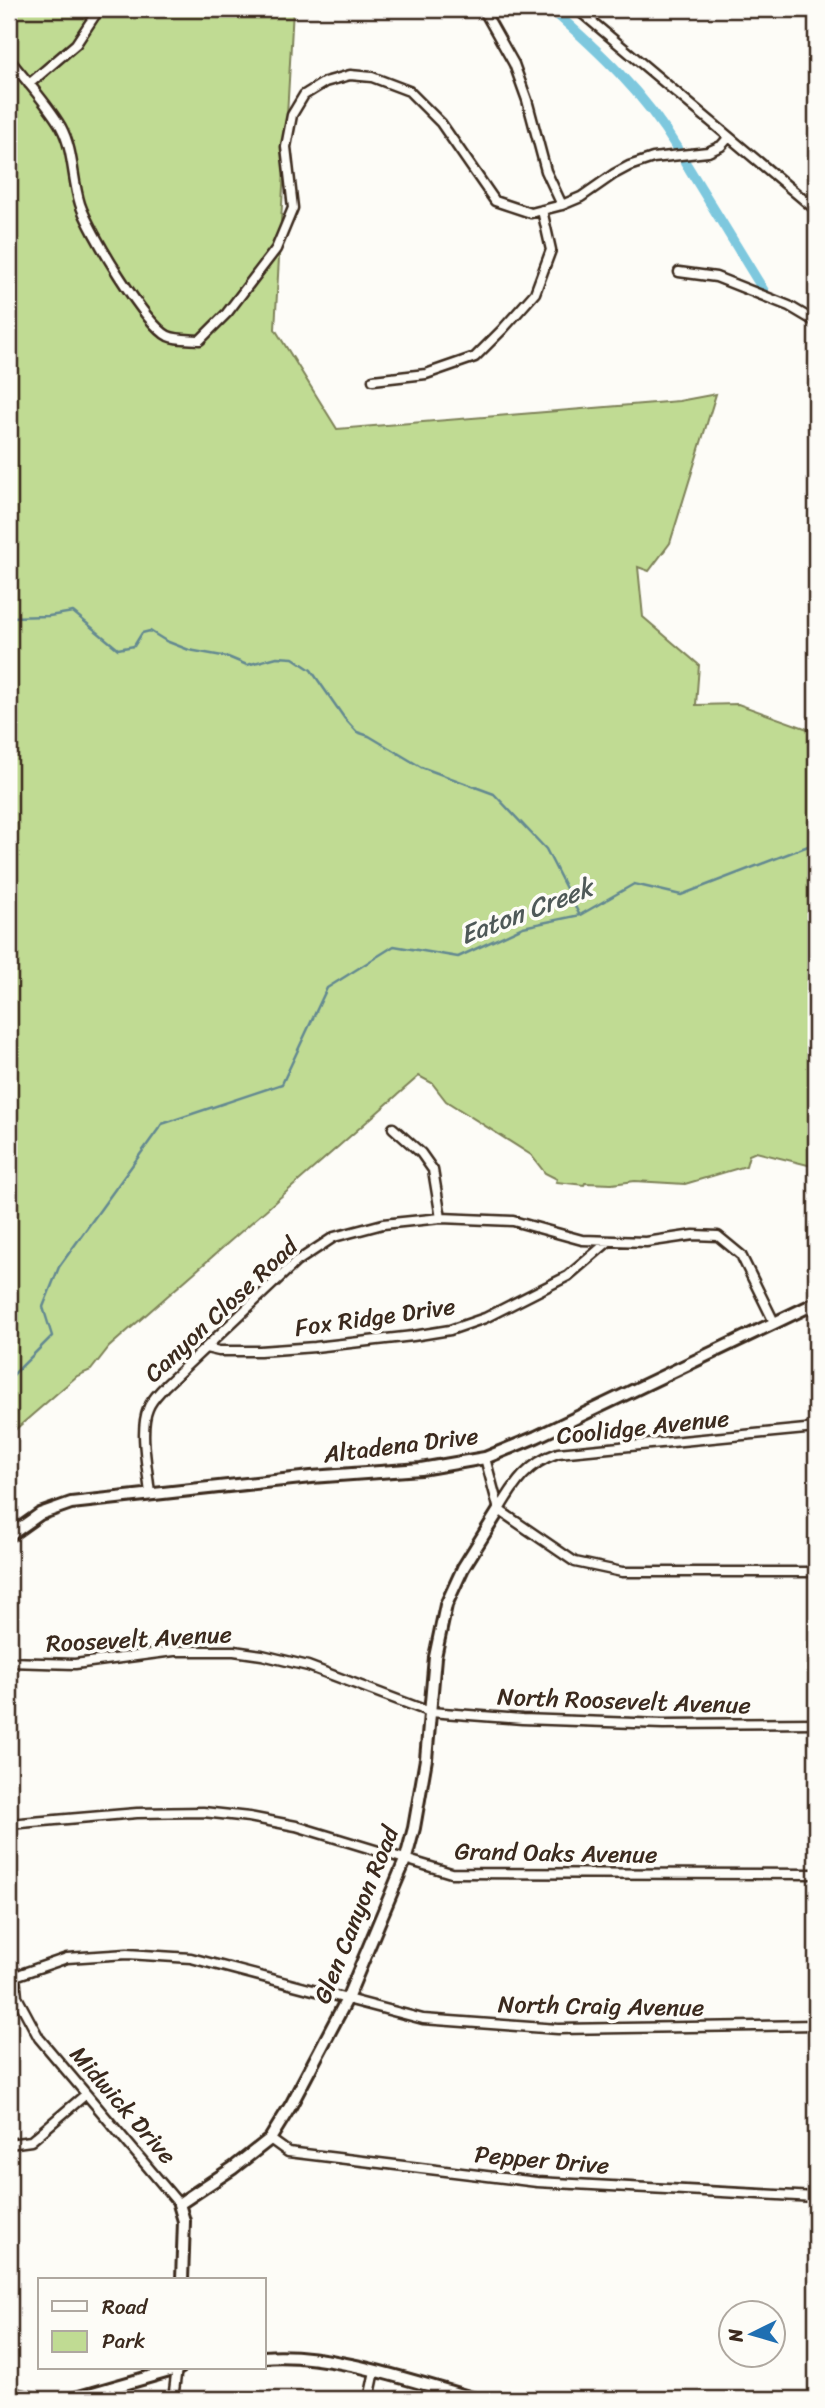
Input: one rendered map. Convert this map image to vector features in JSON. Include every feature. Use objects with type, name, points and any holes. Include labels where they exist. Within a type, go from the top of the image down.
[{"type":"street","points":[[29,84],[76,44],[99,9]]},
{"type":"street","points":[[483,9],[514,64],[527,100],[546,171],[562,205]]},
{"type":"street","points":[[577,9],[816,210]]},
{"type":"street","points":[[9,59],[61,127],[70,149],[79,201],[86,222],[152,322],[169,336],[200,340],[227,313],[276,249],[293,208],[286,147],[292,115],[304,95],[325,82],[350,75],[372,77],[409,91],[441,123],[495,201],[531,213],[581,197],[629,166],[653,158],[708,152],[721,146],[729,137]]},
{"type":"street","points":[[373,380],[426,374],[475,357],[502,330],[535,293],[551,250],[542,210]]},
{"type":"street","points":[[679,272],[716,277],[789,306],[816,322]]},
{"type":"street","points":[[393,1128],[421,1153],[433,1170],[441,1218]]},
{"type":"street","name":"Canyon Close Road","points":[[150,1494],[145,1434],[147,1410],[165,1386],[296,1262],[334,1237],[383,1224],[441,1218],[513,1220],[582,1240],[646,1242],[694,1235],[718,1236],[741,1255],[774,1322]]},
{"type":"street","name":"Fox Ridge Drive","points":[[206,1348],[219,1351],[260,1351],[315,1347],[450,1330],[485,1318],[568,1276],[608,1241]]},
{"type":"street","name":"Altadena Drive","points":[[9,1536],[32,1519],[56,1507],[95,1499],[311,1477],[421,1469],[485,1458],[536,1437],[816,1303]]},
{"type":"street","name":"Coolidge Avenue","points":[[499,1510],[529,1468],[541,1459],[558,1453],[816,1428]]},
{"type":"street","points":[[485,1458],[499,1510],[575,1562],[622,1572],[816,1572]]},
{"type":"street","name":"Glen Canyon Road","points":[[179,2204],[233,2168],[270,2138],[291,2105],[347,1999],[406,1858],[422,1789],[435,1657],[446,1605],[463,1567],[499,1510]]},
{"type":"street","name":"Roosevelt Avenue","points":[[9,1662],[84,1664],[149,1653],[197,1650],[249,1653],[308,1666],[430,1712]]},
{"type":"street","name":"North Roosevelt Avenue","points":[[430,1712],[522,1719],[663,1724],[816,1723]]},
{"type":"street","name":"Grand Oaks Avenue","points":[[9,1824],[159,1812],[226,1814],[296,1826],[451,1873],[816,1874]]},
{"type":"street","name":"North Craig Avenue","points":[[15,1976],[66,1958],[127,1954],[191,1958],[422,2019],[558,2029],[816,2025]]},
{"type":"street","name":"Midwick Drive","points":[[9,1962],[15,1976],[17,1997],[39,2038],[179,2204]]},
{"type":"street","points":[[9,2144],[31,2140],[86,2095]]},
{"type":"street","name":"Pepper Drive","points":[[270,2138],[288,2152],[537,2182],[816,2197]]},
{"type":"street","points":[[179,2204],[184,2221],[181,2278]]},
{"type":"street","points":[[266,2357],[315,2359],[375,2371],[476,2399]]},
{"type":"street","points":[[72,2399],[171,2370]]},
{"type":"street","points":[[173,2399],[178,2370]]},
{"type":"street","points":[[369,2399],[375,2371]]},
{"type":"street","points":[[9,2394],[38,2399]]},
{"type":"green space","points":[[9,9],[293,9],[275,329],[337,429],[679,401],[716,394],[670,543],[649,571],[638,567],[643,617],[699,665],[696,705],[738,704],[816,732],[816,1167],[756,1152],[749,1155],[746,1166],[685,1184],[635,1181],[584,1185],[556,1182],[557,1179],[545,1173],[531,1155],[446,1101],[432,1083],[419,1076],[109,1347],[91,1370],[77,1376],[9,1435]]},
{"type":"waterway","points":[[551,9],[620,74],[650,109],[677,148]]},
{"type":"waterway","points":[[685,162],[764,291]]},
{"type":"waterway","points":[[9,617],[49,616],[73,612],[118,649],[134,646],[142,633],[150,631],[189,650],[228,657],[247,665],[277,657],[293,658],[311,670],[357,732],[369,736],[421,767],[494,794],[546,849],[579,914]]},
{"type":"waterway","name":"Eaton Creek","points":[[9,1379],[52,1336],[43,1307],[59,1267],[162,1124],[282,1084],[327,988],[394,946],[458,957],[523,927],[580,915],[634,884],[681,895],[816,843]]}]
